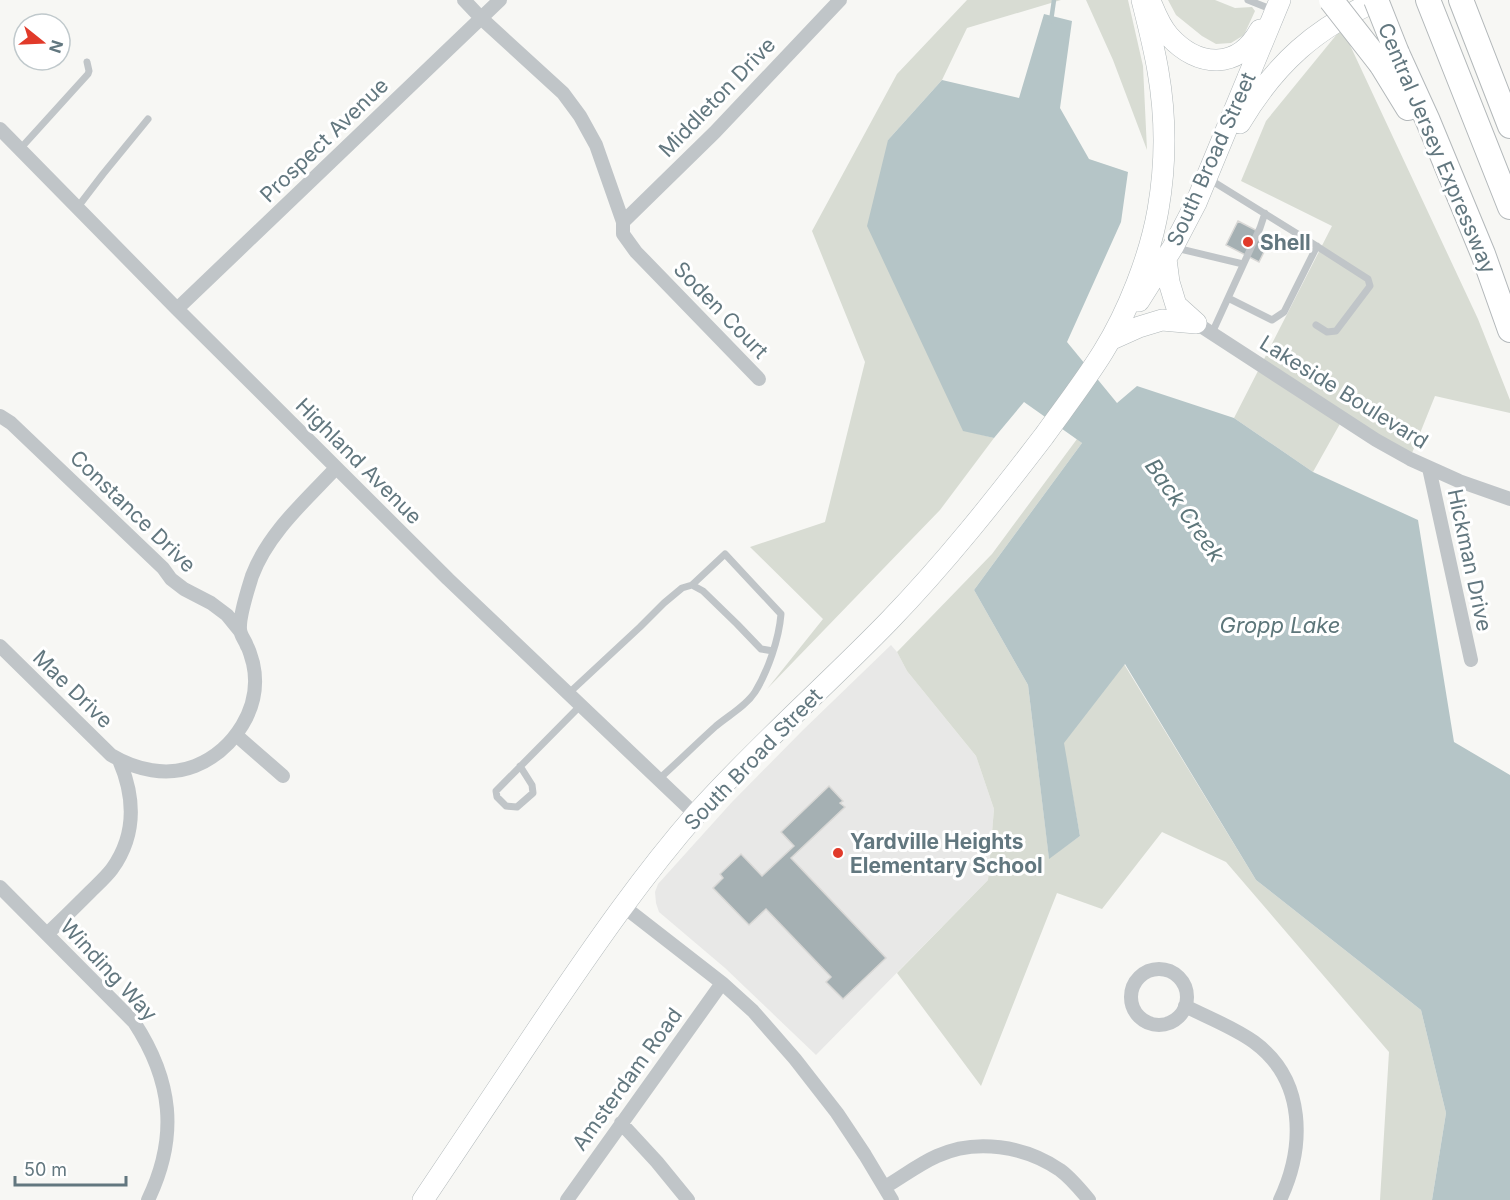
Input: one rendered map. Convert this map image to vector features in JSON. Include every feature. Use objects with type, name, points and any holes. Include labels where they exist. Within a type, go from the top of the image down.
[{"type":"highway","points":[[1331,0],[1389,59]]},
{"type":"highway","name":"Central Jersey Expressway","points":[[1378,0],[1389,59],[1409,110],[1463,226],[1483,254],[1510,330]]},
{"type":"highway","points":[[1428,0],[1510,207]]},
{"type":"highway","points":[[1461,0],[1510,126]]},
{"type":"main road","name":"South Broad Street","points":[[1107,346],[1137,284],[1148,252],[1162,178],[1164,144],[1162,104],[1158,70],[1142,0]]},
{"type":"main road","points":[[1149,0],[1158,20],[1182,48],[1198,57],[1210,60],[1224,60],[1248,48],[1277,6]]},
{"type":"main road","points":[[1196,203],[1252,103],[1273,75],[1296,51],[1337,20],[1378,0]]},
{"type":"main road","name":"South Broad Street","points":[[423,1200],[622,906],[652,868],[696,814],[759,747],[893,617],[958,544],[1078,389],[1170,253],[1196,203],[1277,6]]},
{"type":"main road","points":[[1170,253],[1169,282],[1176,305],[1204,328]]},
{"type":"main road","points":[[1107,346],[1139,327],[1162,320],[1204,328]]},
{"type":"street","name":"Soden Court","points":[[464,0],[563,93],[580,116],[597,146],[623,222],[623,234],[636,252],[759,379]]},
{"type":"street","name":"Prospect Avenue","points":[[177,309],[500,0]]},
{"type":"street","name":"Middleton Drive","points":[[623,222],[715,132],[840,0]]},
{"type":"street","name":"Highland Avenue","points":[[0,129],[448,579],[696,814]]},
{"type":"street","name":"Lakeside Boulevard","points":[[1204,328],[1376,440],[1429,468],[1510,499]]},
{"type":"street","name":"Constance Drive","points":[[0,416],[20,431],[163,568],[171,579],[184,589],[211,603],[240,631]]},
{"type":"street","points":[[118,759],[137,768],[173,771],[192,767],[209,759],[225,748],[236,735],[251,704],[254,685],[253,666],[240,631],[244,600],[253,574],[277,532],[336,468]]},
{"type":"street","name":"Hickman Drive","points":[[1429,468],[1471,660]]},
{"type":"street","name":"Mae Drive","points":[[0,646],[111,755],[118,759]]},
{"type":"street","points":[[236,735],[283,776]]},
{"type":"street","points":[[47,934],[109,873],[128,837],[131,796],[118,759]]},
{"type":"street","name":"Winding Way","points":[[0,887],[134,1022],[159,1067],[168,1112],[167,1135],[158,1177],[148,1200]]},
{"type":"street","points":[[622,906],[722,983],[753,1011],[795,1059],[837,1113],[892,1200]]},
{"type":"street","points":[[1156,969],[1166,970],[1174,973],[1181,980],[1187,997],[1185,1006],[1175,1020],[1158,1025],[1141,1018],[1135,1011],[1131,994],[1134,985],[1147,972],[1156,969]]},
{"type":"street","name":"Amsterdam Road","points":[[567,1200],[722,983]]},
{"type":"street","points":[[1185,1006],[1253,1041],[1269,1054],[1281,1069],[1295,1104],[1296,1123],[1291,1170],[1280,1200]]},
{"type":"street","points":[[621,1123],[688,1200]]},
{"type":"street","points":[[885,1186],[936,1156],[957,1149],[979,1146],[1001,1147],[1043,1160],[1062,1172],[1089,1200]]},
{"type":"lane","points":[[1248,0],[1277,6]]},
{"type":"lane","points":[[20,149],[88,74],[87,63]]},
{"type":"lane","points":[[77,208],[148,119]]},
{"type":"lane","points":[[1209,179],[1368,279],[1370,286],[1336,332],[1327,332],[1316,325]]},
{"type":"lane","points":[[1204,328],[1228,298],[1265,213]]},
{"type":"lane","points":[[1228,298],[1272,320],[1284,312],[1317,246]]},
{"type":"lane","points":[[1170,253],[1243,264]]},
{"type":"lane","points":[[569,693],[664,603],[682,588],[692,585],[725,554],[781,615],[780,630],[754,694],[659,779]]},
{"type":"lane","points":[[692,585],[703,591],[761,649],[773,651]]},
{"type":"lane","points":[[520,766],[532,785],[533,792],[518,807],[506,807],[497,797],[496,791],[520,766],[581,705]]},
{"type":"shaded area","points":[[967,0],[1061,0],[967,28],[942,80],[888,140],[963,430],[994,438],[940,510],[767,689],[823,619],[750,547],[825,522],[865,362],[812,231],[897,74]]},
{"type":"shaded area","points":[[1086,0],[1128,0],[1143,66],[1147,150],[1113,60]]},
{"type":"shaded area","points":[[1168,0],[1215,0],[1235,8],[1252,7],[1255,11],[1244,35],[1231,43],[1216,44],[1176,15]]},
{"type":"shaded area","points":[[1342,28],[1478,319],[1510,400],[1510,413],[1435,396],[1408,463],[1341,422],[1313,472],[1234,418],[1332,226],[1241,181],[1266,121]]},
{"type":"shaded area","points":[[1077,439],[1082,443],[974,590],[1028,685],[1049,858],[1080,836],[1063,743],[1124,664],[1256,880],[1421,1010],[1446,1113],[1432,1200],[1380,1200],[1389,1052],[1226,862],[1162,832],[1102,909],[1057,893],[981,1086],[897,973],[988,880],[994,809],[976,756],[907,671],[897,652],[992,554]]},
{"type":"shaded area","name":"Yardville Heights Elementary School","points":[[891,645],[907,671],[976,756],[994,809],[988,880],[816,1055],[725,968],[659,912],[655,892],[658,884],[732,802]]},
{"type":"water","name":"Gropp Lake","points":[[1044,14],[1072,21],[1060,108],[1089,159],[1128,172],[1121,222],[1067,342],[1117,403],[1137,386],[1234,418],[1313,472],[1418,520],[1454,742],[1510,775],[1510,1200],[1432,1200],[1446,1113],[1421,1010],[1256,880],[1125,664],[1064,743],[1080,836],[1049,859],[1028,685],[974,590],[1082,443],[1024,402],[994,438],[963,431],[867,226],[888,140],[942,80],[1019,98]]},
{"type":"building","name":"Shell","points":[[1238,221],[1271,238],[1259,262],[1226,245]]},
{"type":"building","points":[[829,786],[843,801],[840,803],[845,807],[791,858],[886,958],[843,999],[826,982],[831,977],[766,909],[749,925],[713,888],[723,878],[720,874],[741,854],[762,876],[794,846],[781,832]]},
{"type":"waterway","name":"Back Creek","points":[[1051,21],[1054,0]]},
{"type":"place","name":"Shell","points":[[1248,242]]},
{"type":"place","name":"Yardville Heights Elementary School","points":[[838,853]]}]
